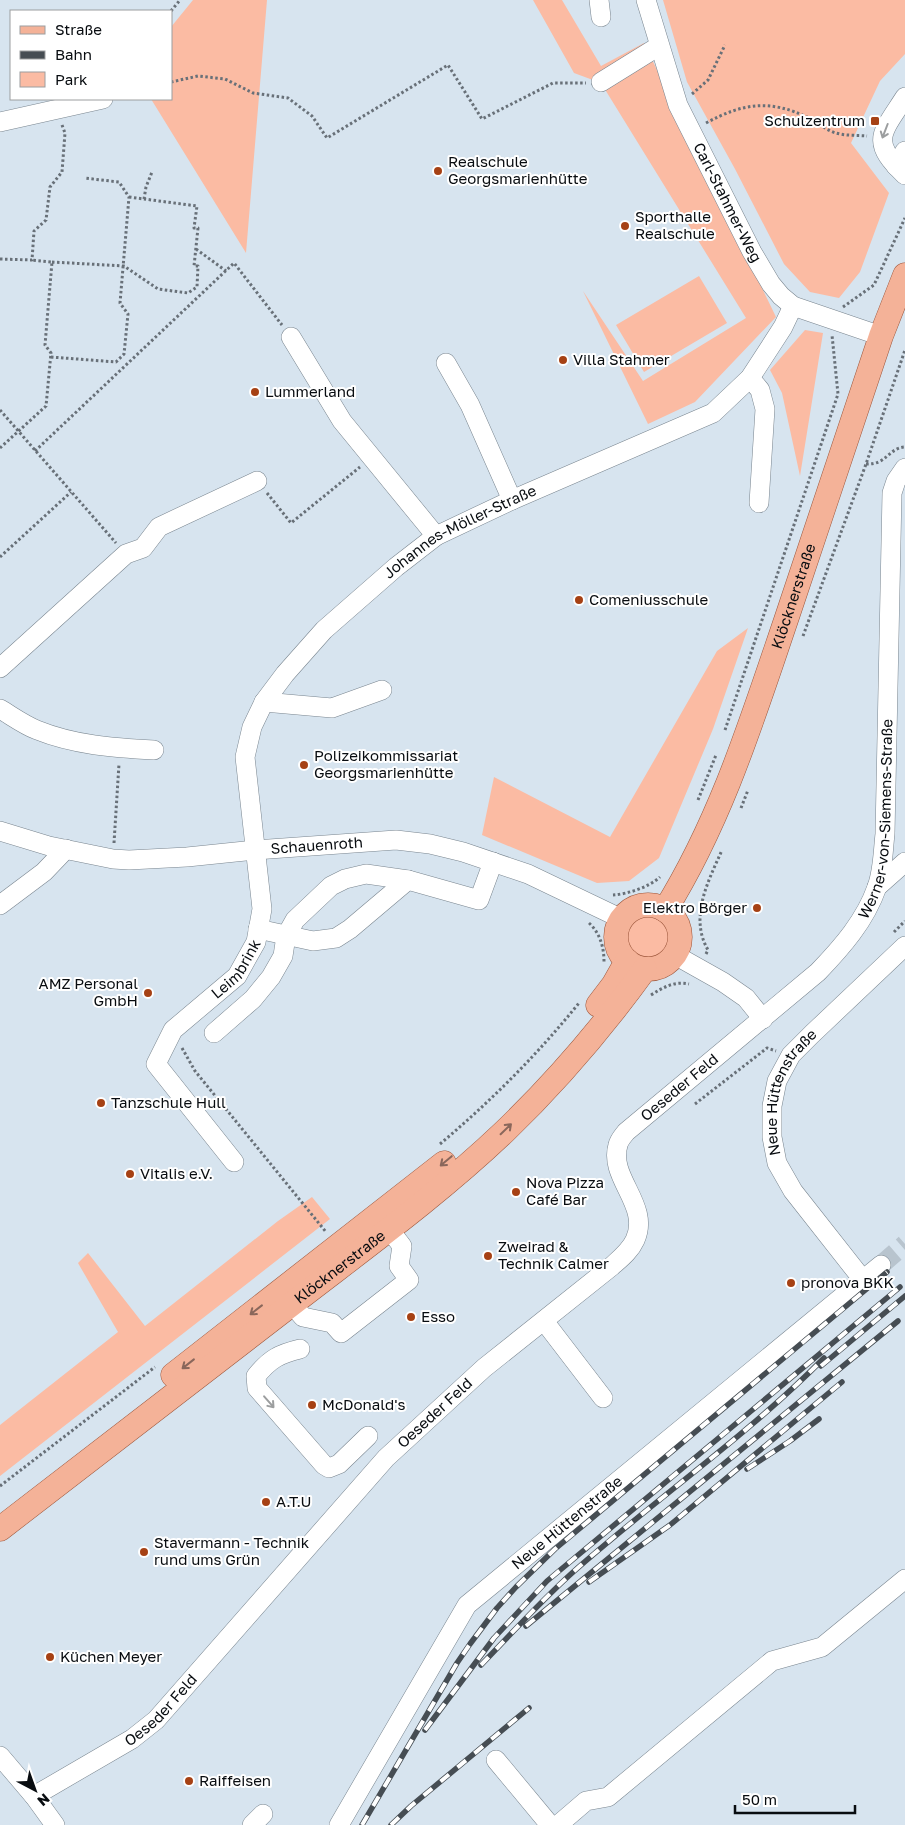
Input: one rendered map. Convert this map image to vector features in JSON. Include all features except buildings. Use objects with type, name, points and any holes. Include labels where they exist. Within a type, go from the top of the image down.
[{"type":"main road","name":"Klöcknerstraße","points":[[665,910],[716,813],[749,730],[882,336],[905,274]]},
{"type":"main road","points":[[646,905],[656,906],[665,910],[673,916],[679,930],[680,945],[676,955],[660,968],[636,965],[618,949],[616,939],[622,920],[628,912],[646,905]]},
{"type":"main road","name":"Klöcknerstraße","points":[[0,1529],[389,1229],[503,1132],[549,1086],[591,1038],[636,965]]},
{"type":"main road","name":"Klöcknerstraße","points":[[0,1509],[447,1161],[507,1106],[571,1039],[598,1005],[636,965]]},
{"type":"main road","points":[[292,1304],[287,1298],[350,1248],[355,1234]]},
{"type":"street","name":"Carl-Stahmer-Weg","points":[[646,0],[678,105],[752,252],[781,296],[793,306],[882,336]]},
{"type":"street","points":[[601,82],[659,46]]},
{"type":"street","points":[[902,164],[888,157],[883,146],[882,135],[905,97]]},
{"type":"street","points":[[0,122],[99,100]]},
{"type":"street","name":"Johannes-Möller-Straße","points":[[255,850],[245,757],[252,727],[264,702],[285,674],[324,630],[396,567],[436,536],[512,500],[713,412],[750,378],[783,327],[793,306]]},
{"type":"street","points":[[291,337],[342,421],[436,536]]},
{"type":"street","points":[[446,363],[470,404],[512,500]]},
{"type":"street","points":[[750,378],[760,390],[765,409],[759,503]]},
{"type":"street","name":"Werner-von-Siemens-Straße","points":[[763,1019],[818,972],[845,944],[861,921],[877,887],[885,834],[897,579],[892,493],[896,481],[905,468]]},
{"type":"street","points":[[0,668],[135,551],[159,527],[257,481]]},
{"type":"street","points":[[264,702],[332,708],[382,690]]},
{"type":"street","points":[[0,709],[35,730],[70,742],[120,749],[154,750]]},
{"type":"street","name":"Schauenroth","points":[[0,831],[66,849],[113,859],[187,857],[396,840],[430,844],[463,852],[528,874],[622,920]]},
{"type":"street","points":[[0,905],[44,872],[66,849]]},
{"type":"street","name":"Leimbrink","points":[[234,1162],[156,1064],[173,1030],[237,976],[256,942],[262,909],[255,850]]},
{"type":"street","points":[[214,1033],[253,999],[271,977],[283,956],[286,936],[295,920],[316,898],[331,886],[345,878],[366,874],[408,880],[479,900],[493,862]]},
{"type":"street","points":[[877,887],[905,862]]},
{"type":"street","points":[[258,929],[314,941],[336,938],[350,929],[408,880]]},
{"type":"street","name":"Neue Hüttenstraße","points":[[863,1280],[793,1191],[777,1163],[772,1136],[772,1106],[777,1081],[791,1055],[898,940]]},
{"type":"street","points":[[676,955],[723,982],[746,998],[763,1019]]},
{"type":"street","name":"Oeseder Feld","points":[[34,1796],[132,1739],[156,1720],[386,1458],[477,1374],[627,1252],[639,1228],[638,1215],[619,1169],[616,1155],[618,1143],[626,1132],[763,1019]]},
{"type":"street","points":[[292,1304],[303,1317],[332,1323],[341,1334],[409,1280],[399,1266],[402,1246],[389,1229]]},
{"type":"street","name":"Neue Hüttenstraße","points":[[339,1825],[467,1604],[881,1265]]},
{"type":"street","points":[[544,1321],[603,1398]]},
{"type":"street","points":[[300,1349],[282,1353],[263,1368],[256,1376],[257,1388],[324,1465],[329,1468],[339,1464],[368,1436]]},
{"type":"street","points":[[558,1825],[586,1801],[608,1797],[772,1661],[822,1648],[905,1579]]},
{"type":"street","points":[[0,1756],[56,1825]]},
{"type":"street","points":[[496,1760],[550,1825]]},
{"type":"path","points":[[172,10],[180,0]]},
{"type":"path","points":[[678,105],[708,80],[725,46]]},
{"type":"path","points":[[172,82],[198,76],[225,80],[253,93],[288,98],[312,116],[327,138],[448,65],[482,119],[553,83],[601,82]]},
{"type":"path","points":[[690,131],[711,120],[738,110],[763,105],[782,107],[810,118],[835,133],[882,135]]},
{"type":"path","points":[[32,260],[34,231],[46,220],[50,187],[62,172],[65,133],[57,110]]},
{"type":"path","points":[[144,199],[152,172]]},
{"type":"path","points":[[51,357],[116,362],[124,354],[128,314],[120,302],[129,197],[119,182],[84,178]]},
{"type":"path","points":[[0,259],[124,266],[158,289],[188,293],[197,287],[198,266],[194,266],[198,228],[194,228],[196,206],[129,197]]},
{"type":"path","points":[[725,731],[838,394],[833,361],[832,329],[839,312],[846,304],[868,291],[874,285],[905,218]]},
{"type":"path","points":[[196,248],[226,271]]},
{"type":"path","points":[[0,448],[46,406],[51,353],[45,345],[52,262]]},
{"type":"path","points":[[35,451],[234,263],[291,337]]},
{"type":"path","points":[[0,410],[71,492],[135,551]]},
{"type":"path","points":[[866,464],[880,463],[897,448],[905,447]]},
{"type":"path","points":[[257,481],[291,522],[372,458]]},
{"type":"path","points":[[0,557],[71,492]]},
{"type":"path","points":[[113,859],[120,749]]},
{"type":"path","points":[[697,803],[718,750]]},
{"type":"path","points":[[613,895],[622,894],[655,882],[665,870]]},
{"type":"path","points":[[898,940],[905,921]]},
{"type":"path","points":[[595,928],[604,953],[604,966]]},
{"type":"path","points":[[433,1150],[484,1107],[525,1066],[583,998]]},
{"type":"path","points":[[173,1030],[195,1071],[328,1234]]},
{"type":"path","points":[[695,1104],[767,1048],[791,1055]]},
{"type":"path","points":[[0,1486],[161,1362]]},
{"type":"green space","points":[[193,0],[267,0],[246,253],[152,100],[172,100],[172,26]]},
{"type":"green space","points":[[533,0],[562,0],[601,66],[644,43],[776,317],[695,402],[648,424],[583,291],[643,381],[746,318],[601,83],[574,73]]},
{"type":"green space","points":[[663,0],[905,0],[905,54],[880,81],[851,143],[889,193],[860,272],[839,298],[810,292],[784,264],[687,82]]},
{"type":"green space","points":[[699,276],[727,323],[644,372],[616,325]]},
{"type":"green space","points":[[805,330],[823,333],[800,476],[782,393],[770,370]]},
{"type":"green space","points":[[748,628],[713,729],[659,858],[629,881],[597,883],[482,835],[494,777],[610,837],[717,651]]},
{"type":"green space","points":[[652,916],[660,919],[666,925],[669,937],[666,949],[660,955],[644,958],[636,955],[630,949],[627,933],[630,925],[636,919]]},
{"type":"green space","points":[[312,1197],[330,1219],[0,1476],[0,1425],[118,1332],[78,1263],[88,1253],[145,1326],[278,1221]]},
{"type":"tunnel","points":[[881,1265],[905,1244]]},
{"type":"railway","points":[[362,1825],[457,1663],[497,1608],[516,1587],[555,1549],[887,1272]]},
{"type":"railway","points":[[425,1730],[494,1638],[547,1581],[900,1287]]},
{"type":"railway","points":[[821,1366],[905,1296]]},
{"type":"railway","points":[[526,1626],[898,1321]]},
{"type":"railway","points":[[481,1665],[572,1573],[763,1415],[824,1358]]},
{"type":"railway","points":[[589,1582],[670,1525],[842,1382]]},
{"type":"railway","points":[[747,1469],[790,1441],[819,1419]]},
{"type":"railway","points":[[391,1825],[411,1806],[529,1708]]},
{"type":"place","name":"Schulzentrum","points":[[875,121]]},
{"type":"place","name":"Realschule Georgsmarienhütte","points":[[438,171]]},
{"type":"place","name":"Sporthalle Realschule","points":[[625,226]]},
{"type":"place","name":"Villa Stahmer","points":[[563,360]]},
{"type":"place","name":"Lummerland","points":[[255,392]]},
{"type":"place","name":"Comeniusschule","points":[[579,600]]},
{"type":"place","name":"Polizeikommissariat Georgsmarienhütte","points":[[304,765]]},
{"type":"place","name":"Elektro Börger","points":[[757,908]]},
{"type":"place","name":"AMZ Personal GmbH","points":[[148,993]]},
{"type":"place","name":"Tanzschule Hull","points":[[101,1103]]},
{"type":"place","name":"Vitalis e.V.","points":[[130,1174]]},
{"type":"place","name":"Nova Pizza Café Bar","points":[[516,1192]]},
{"type":"place","name":"Zweirad & Technik Calmer","points":[[488,1256]]},
{"type":"place","name":"pronova BKK","points":[[791,1283]]},
{"type":"place","name":"Esso","points":[[411,1317]]},
{"type":"place","name":"McDonald's","points":[[312,1405]]},
{"type":"place","name":"A.T.U","points":[[266,1502]]},
{"type":"place","name":"Stavermann - Technik rund ums Grün","points":[[144,1552]]},
{"type":"place","name":"Küchen Meyer","points":[[50,1657]]},
{"type":"place","name":"Raiffeisen","points":[[189,1781]]}]
